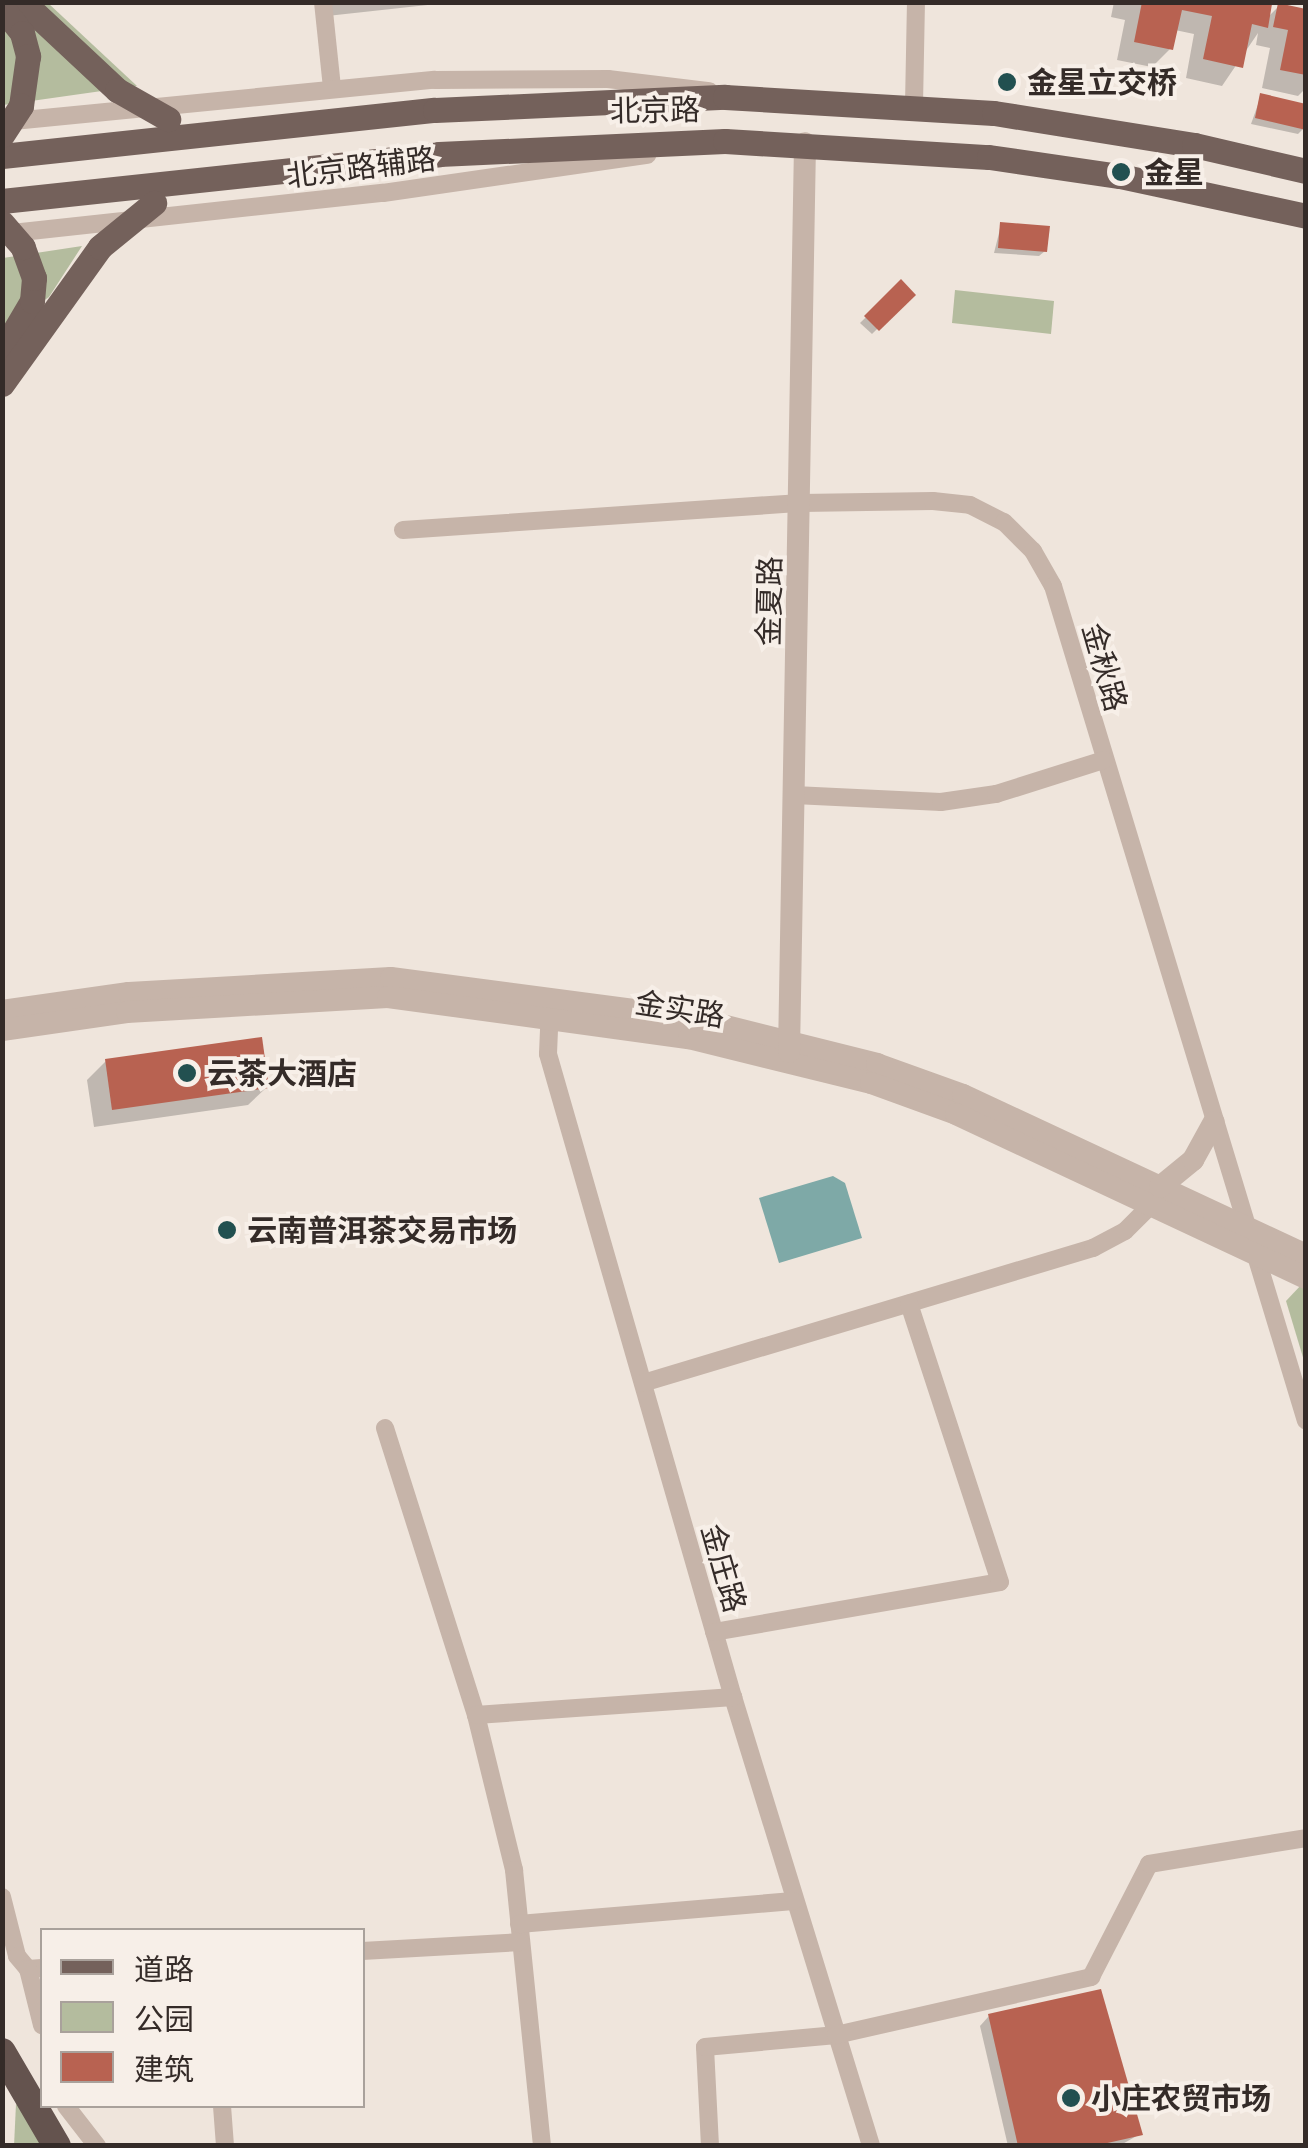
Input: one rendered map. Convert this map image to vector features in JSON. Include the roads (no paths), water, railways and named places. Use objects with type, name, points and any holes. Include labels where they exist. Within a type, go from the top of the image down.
[{"type":"highway","points":[[2,2052],[57,2146]]},
{"type":"highway","points":[[2,2092],[41,2146]]},
{"type":"main road","points":[[23,2],[117,90],[168,119],[216,129],[277,127]]},
{"type":"main road","points":[[2,8],[22,33],[28,56],[2,135]]},
{"type":"main road","name":"北京路","points":[[2,156],[510,104],[725,96],[914,105],[1127,132],[1306,170]]},
{"type":"main road","name":"北京路","points":[[2,201],[514,148],[725,141],[805,143],[1054,166],[1306,216]]},
{"type":"main road","points":[[2,384],[100,247],[154,203],[210,181],[282,171]]},
{"type":"main road","points":[[2,223],[34,278],[32,301],[2,352]]},
{"type":"street","points":[[323,2],[332,88]]},
{"type":"street","points":[[914,105],[916,2]]},
{"type":"street","points":[[12,114],[332,88],[577,78],[671,84],[725,96]]},
{"type":"street","name":"北京路辅路","points":[[12,241],[436,186],[725,141]]},
{"type":"street","name":"金夏路","points":[[789,1050],[805,143]]},
{"type":"street","name":"金秋路","points":[[404,530],[801,503],[970,505],[1004,522],[1034,552],[1053,586],[1306,1421]]},
{"type":"street","points":[[794,795],[940,802],[996,794],[1104,760]]},
{"type":"street","name":"金实路","points":[[2,1011],[61,1002],[357,978],[689,1038],[789,1050],[1306,1255]]},
{"type":"street","points":[[2,997],[61,1002]]},
{"type":"street","name":"金实路","points":[[2,1030],[127,1012],[388,998],[549,1011]]},
{"type":"street","name":"金庄路","points":[[549,1011],[548,1054],[733,1697],[871,2146]]},
{"type":"street","points":[[642,1383],[1093,1248],[1125,1231],[1193,1160],[1214,1122]]},
{"type":"street","name":"金实路","points":[[1155,1196],[1254,1256],[1306,1278]]},
{"type":"street","points":[[714,1632],[1000,1582],[909,1303]]},
{"type":"street","points":[[385,1428],[476,1716],[514,1870],[542,2146]]},
{"type":"street","points":[[476,1716],[733,1697]]},
{"type":"street","points":[[710,2146],[705,2046],[836,2035],[1091,1976],[1150,1864],[1306,1838]]},
{"type":"street","points":[[2,1897],[17,1956],[35,1968],[40,2009]]},
{"type":"street","points":[[365,1951],[794,1901]]},
{"type":"street","points":[[68,2108],[96,2146]]},
{"type":"street","points":[[222,2108],[224,2146]]},
{"type":"water","points":[[833,1176],[845,1183],[862,1238],[779,1263],[759,1198]]},
{"type":"place","name":"金星立交桥","points":[[1007,82]]},
{"type":"place","name":"金星","points":[[1121,172]]},
{"type":"place","name":"云茶大酒店","points":[[187,1073]]},
{"type":"place","name":"云南普洱茶交易市场","points":[[227,1230]]},
{"type":"place","name":"小庄农贸市场","points":[[1071,2098]]}]
